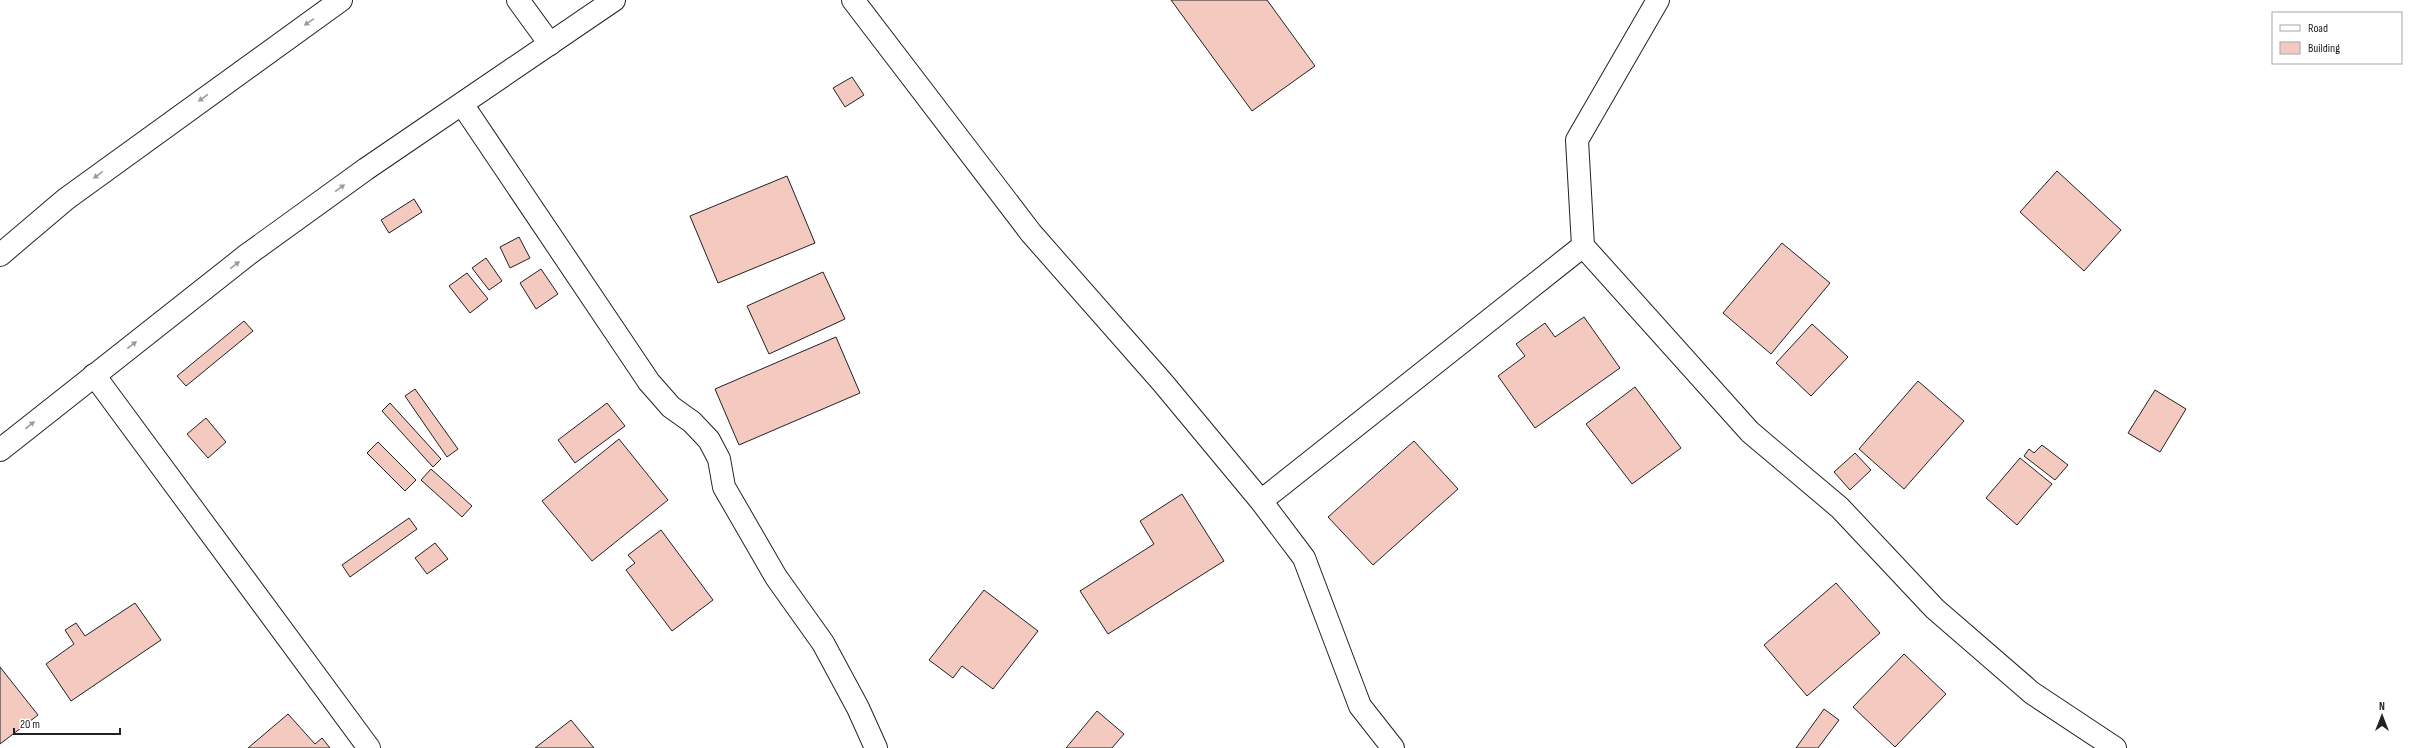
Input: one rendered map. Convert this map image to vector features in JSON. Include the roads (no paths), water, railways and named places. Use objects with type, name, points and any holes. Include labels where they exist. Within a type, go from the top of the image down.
[{"type":"main road","points":[[0,255],[66,199],[341,0]]},
{"type":"main road","points":[[518,0],[550,44]]},
{"type":"main road","points":[[0,450],[94,374],[247,255],[366,169],[614,0]]},
{"type":"main road","points":[[854,0],[1031,233],[1163,383],[1261,501],[1304,558],[1360,706],[1393,748]]},
{"type":"main road","points":[[1658,0],[1576,140],[1583,246],[1750,432],[1840,508],[1935,609],[2032,693],[2114,748]]},
{"type":"main road","points":[[462,104],[649,382],[671,407],[692,422],[709,440],[719,459],[724,487],[776,576],[823,643],[858,708],[876,748]]},
{"type":"main road","points":[[1261,501],[1583,246]]},
{"type":"main road","points":[[94,374],[369,748]]}]
